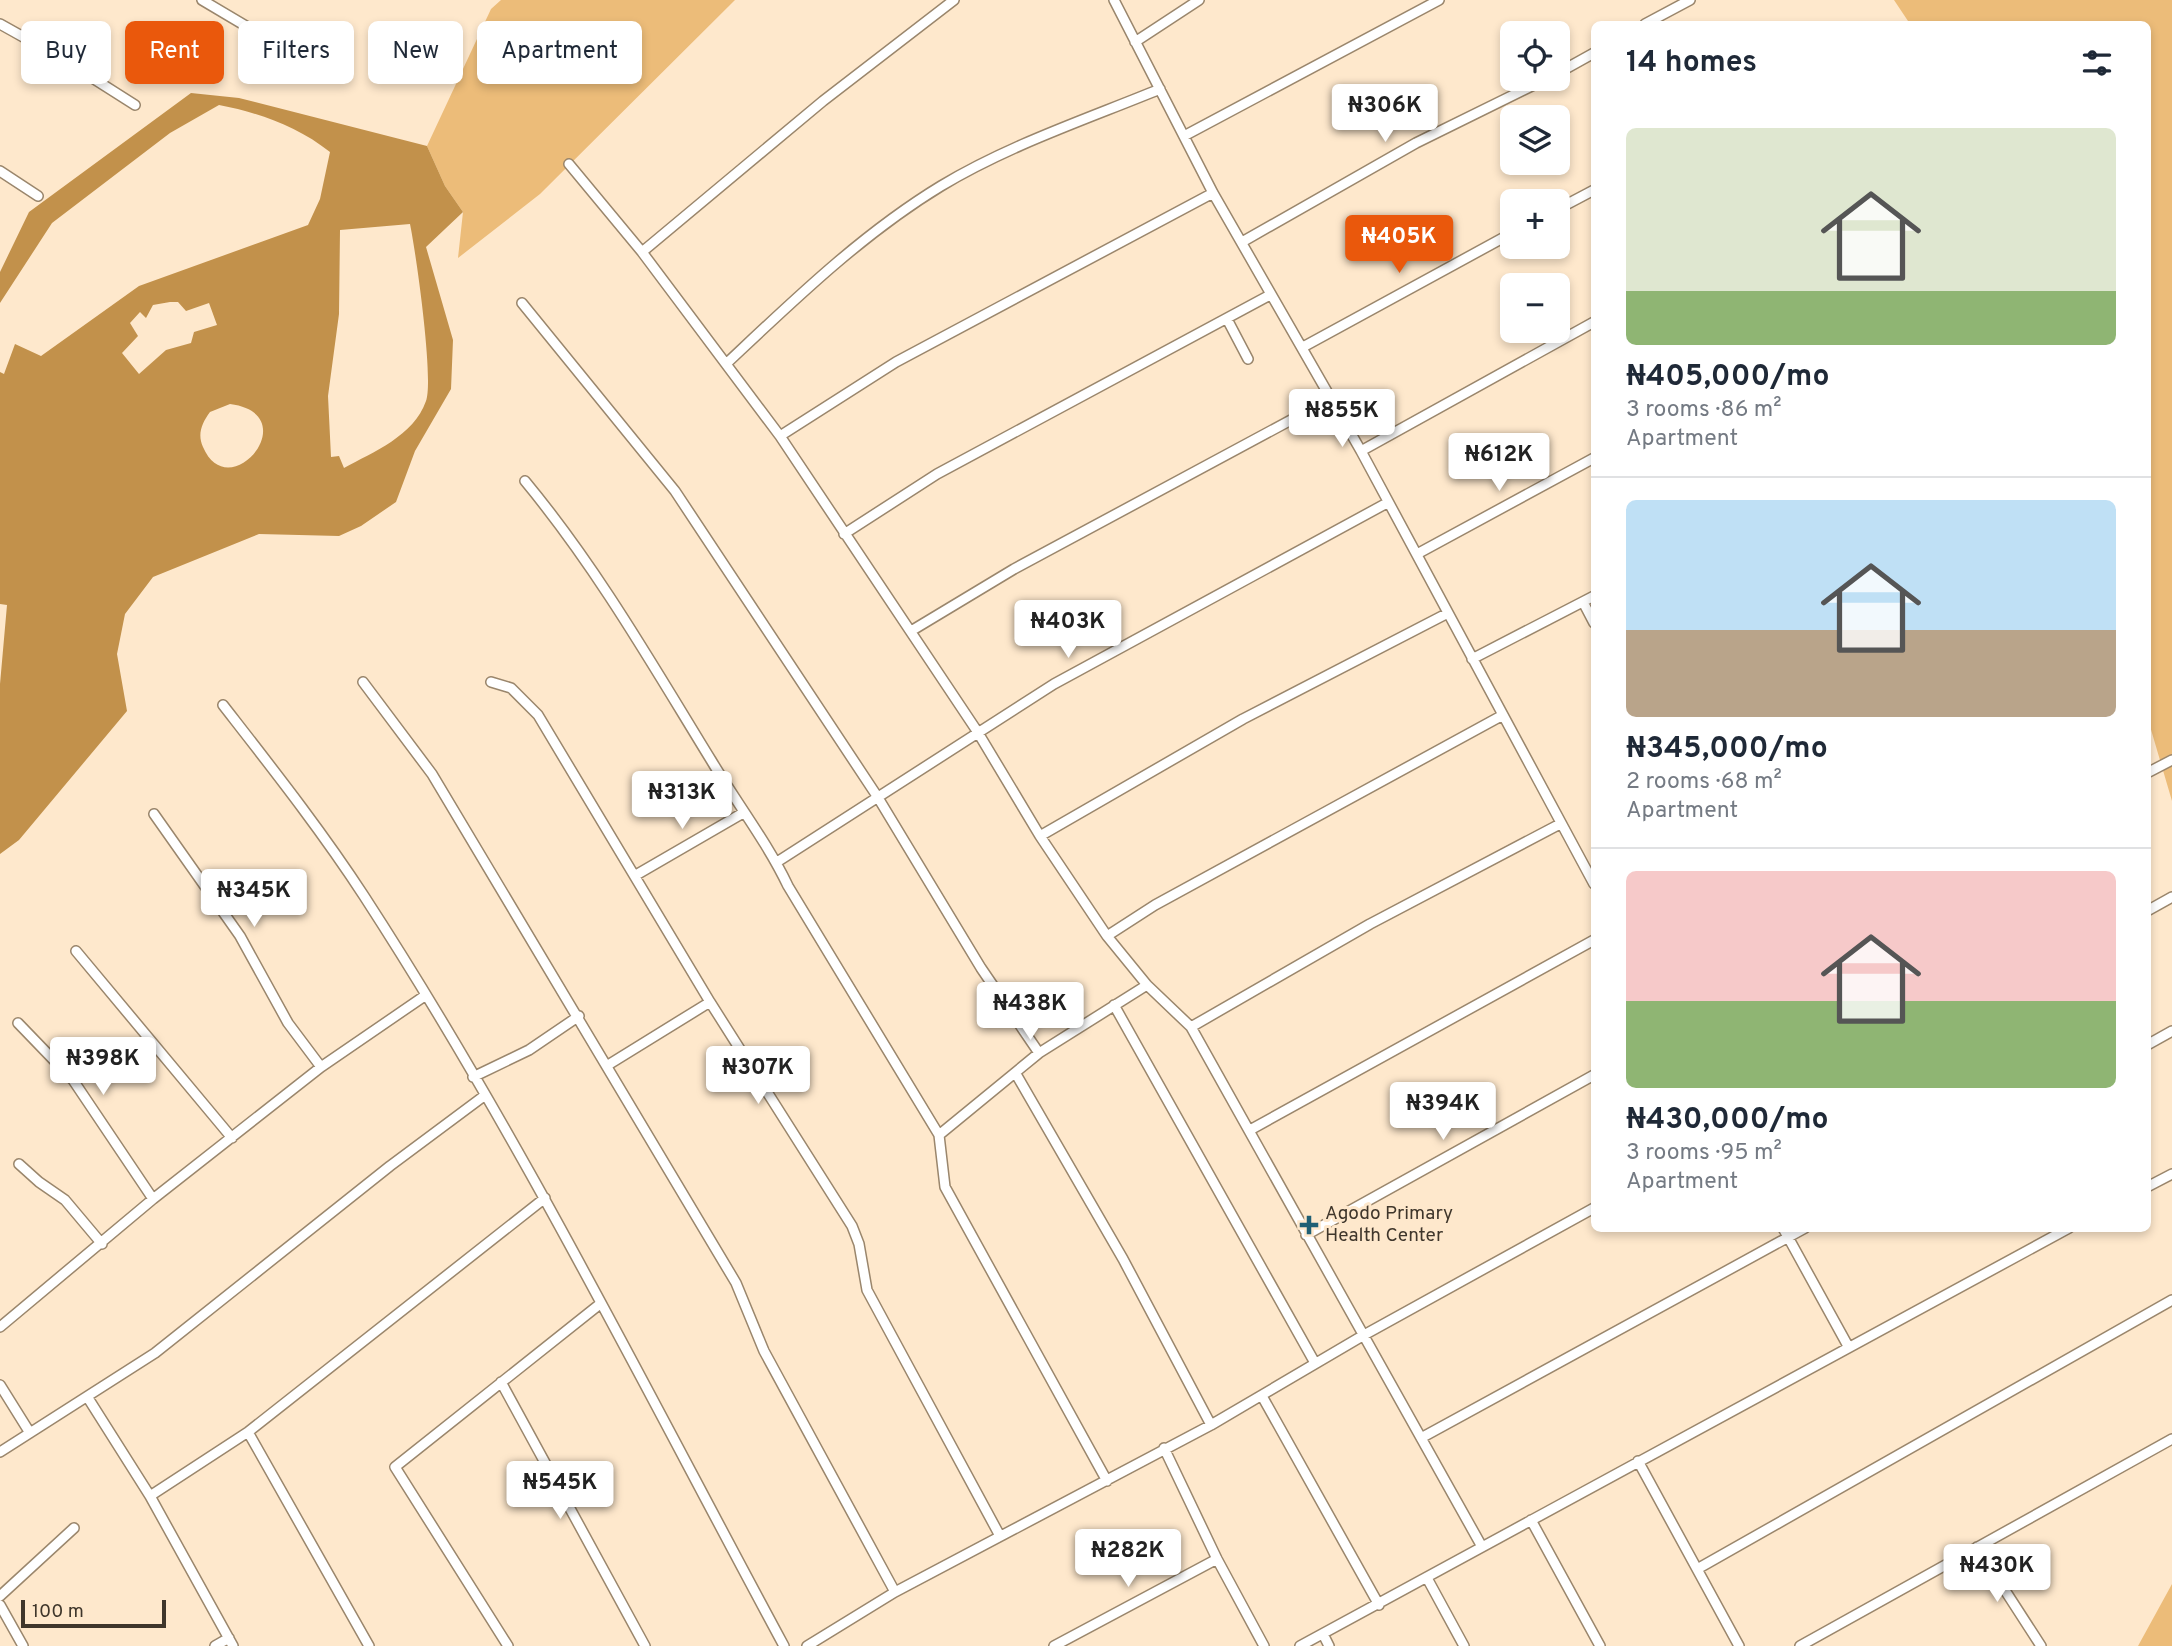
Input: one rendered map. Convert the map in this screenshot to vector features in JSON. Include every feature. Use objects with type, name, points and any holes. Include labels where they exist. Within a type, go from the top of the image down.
[{"type":"street","points":[[202,0],[238,21]]},
{"type":"street","points":[[642,252],[823,101],[954,0]]},
{"type":"street","points":[[1114,0],[1213,193],[1361,451],[1591,879]]},
{"type":"street","points":[[1135,42],[1199,0]]},
{"type":"street","points":[[1184,136],[1439,0]]},
{"type":"street","points":[[1651,21],[1690,0]]},
{"type":"street","points":[[0,24],[61,58],[135,105]]},
{"type":"street","points":[[1570,66],[1591,55]]},
{"type":"street","points":[[727,363],[837,262],[939,187],[978,165],[1160,89]]},
{"type":"street","points":[[1242,242],[1416,143],[1522,91]]},
{"type":"street","points":[[569,164],[642,252],[780,436],[911,631],[1040,836],[1107,936],[1147,985],[1191,1027],[1481,1545]]},
{"type":"street","points":[[0,171],[38,195]]},
{"type":"street","points":[[1570,203],[1591,192]]},
{"type":"street","points":[[780,436],[896,362],[1213,193]]},
{"type":"street","points":[[1303,347],[1500,240]]},
{"type":"street","points":[[844,534],[937,474],[1270,295]]},
{"type":"street","points":[[522,303],[675,491],[877,796],[981,968],[1039,1053]]},
{"type":"street","points":[[1227,319],[1248,359]]},
{"type":"street","points":[[1361,451],[1591,324]]},
{"type":"street","points":[[911,631],[1014,569],[1330,399]]},
{"type":"street","points":[[1417,554],[1591,460]]},
{"type":"street","points":[[525,481],[561,524],[611,596],[743,813],[777,862],[788,886],[939,1135],[944,1187],[1107,1481]]},
{"type":"street","points":[[777,862],[1054,684],[1387,503]]},
{"type":"street","points":[[1472,659],[1591,599]]},
{"type":"street","points":[[1583,603],[1591,618]]},
{"type":"street","points":[[1040,836],[1243,719],[1448,613]]},
{"type":"street","points":[[363,682],[432,774],[579,1016],[736,1283],[764,1351],[895,1592]]},
{"type":"street","points":[[491,682],[512,688],[538,715],[710,1002],[852,1226],[859,1244],[867,1290],[1000,1536]]},
{"type":"street","points":[[223,705],[281,778],[363,894],[426,995],[545,1198],[784,1646]]},
{"type":"street","points":[[1107,936],[1154,905],[1503,715]]},
{"type":"street","points":[[2151,771],[2172,760]]},
{"type":"street","points":[[636,875],[743,813]]},
{"type":"street","points":[[154,814],[234,926],[288,1023],[321,1068]]},
{"type":"street","points":[[1191,1027],[1370,924],[1560,824]]},
{"type":"street","points":[[2151,909],[2172,897]]},
{"type":"street","points":[[1250,1130],[1591,942]]},
{"type":"street","points":[[76,951],[232,1139]]},
{"type":"street","points":[[939,1135],[1039,1053],[1147,985]]},
{"type":"street","points":[[0,1326],[153,1199],[321,1068],[426,995]]},
{"type":"street","points":[[608,1065],[710,1002]]},
{"type":"street","points":[[1114,1005],[1315,1363]]},
{"type":"street","points":[[473,1077],[529,1050],[579,1016]]},
{"type":"street","points":[[18,1023],[73,1080],[153,1199]]},
{"type":"street","points":[[2151,1043],[2172,1031]]},
{"type":"street","points":[[1016,1074],[1123,1259],[1212,1425]]},
{"type":"street","points":[[1306,1235],[1591,1077]]},
{"type":"street","points":[[0,1452],[155,1353],[390,1166],[484,1096]]},
{"type":"street","points":[[19,1164],[65,1199],[102,1244]]},
{"type":"street","points":[[2151,1185],[2172,1174]]},
{"type":"street","points":[[150,1496],[248,1432],[545,1198]]},
{"type":"street","points":[[807,1646],[895,1592],[1212,1425],[1364,1335],[1591,1210]]},
{"type":"street","points":[[1300,1646],[1379,1605],[1481,1545],[2062,1232]]},
{"type":"street","points":[[1421,1438],[1786,1233],[1848,1346]]},
{"type":"street","points":[[1699,1568],[2172,1300]]},
{"type":"street","points":[[508,1646],[395,1467],[600,1304]]},
{"type":"street","points":[[501,1382],[645,1646]]},
{"type":"street","points":[[0,1385],[30,1433]]},
{"type":"street","points":[[1262,1396],[1379,1605]]},
{"type":"street","points":[[88,1398],[150,1496],[231,1642],[215,1646]]},
{"type":"street","points":[[248,1432],[369,1646]]},
{"type":"street","points":[[1800,1646],[2172,1439]]},
{"type":"street","points":[[1164,1448],[1217,1559],[1264,1646]]},
{"type":"street","points":[[1638,1461],[1699,1568],[1739,1646]]},
{"type":"street","points":[[1531,1520],[1600,1646]]},
{"type":"street","points":[[0,1596],[74,1528]]},
{"type":"street","points":[[1976,1547],[2040,1646]]},
{"type":"street","points":[[1054,1646],[1217,1559]]},
{"type":"street","points":[[1427,1578],[1464,1646]]},
{"type":"street","points":[[0,1605],[23,1646]]},
{"type":"street","points":[[1323,1634],[1329,1646]]},
{"type":"shaded area","points":[[501,0],[735,0],[540,194],[458,258],[463,212],[445,186],[427,146],[456,84],[463,84],[463,69],[477,39],[477,84],[642,84],[642,21],[485,21],[491,9]]},
{"type":"shaded area","points":[[1894,0],[2172,0],[2172,801],[2151,730],[2151,21],[1908,21]]},
{"type":"shaded area","points":[[191,93],[239,98],[427,146],[445,186],[463,212],[426,247],[453,340],[451,389],[415,451],[396,502],[361,526],[339,536],[259,534],[153,577],[125,614],[117,654],[127,711],[19,840],[0,854],[0,684],[7,605],[0,604],[0,372],[4,374],[15,344],[41,356],[139,286],[308,225],[320,199],[330,152],[278,122],[219,105],[170,133],[52,223],[0,303],[0,272],[29,212]],"holes":[[[410,224],[420,287],[428,368],[426,401],[412,424],[391,442],[344,468],[339,456],[331,457],[328,396],[339,314],[340,230]],[[178,302],[186,311],[209,303],[217,325],[194,332],[191,343],[166,350],[139,374],[122,353],[138,336],[130,323],[140,312],[146,318],[153,305]],[[230,404],[252,411],[262,424],[262,438],[255,452],[243,463],[229,467],[215,463],[203,447],[201,429],[210,412]]]},
{"type":"shaded area","points":[[2172,1584],[2172,1646],[2138,1646]]},
{"type":"place","name":"Agodo Primary Health Center","points":[[1309,1225]]}]
